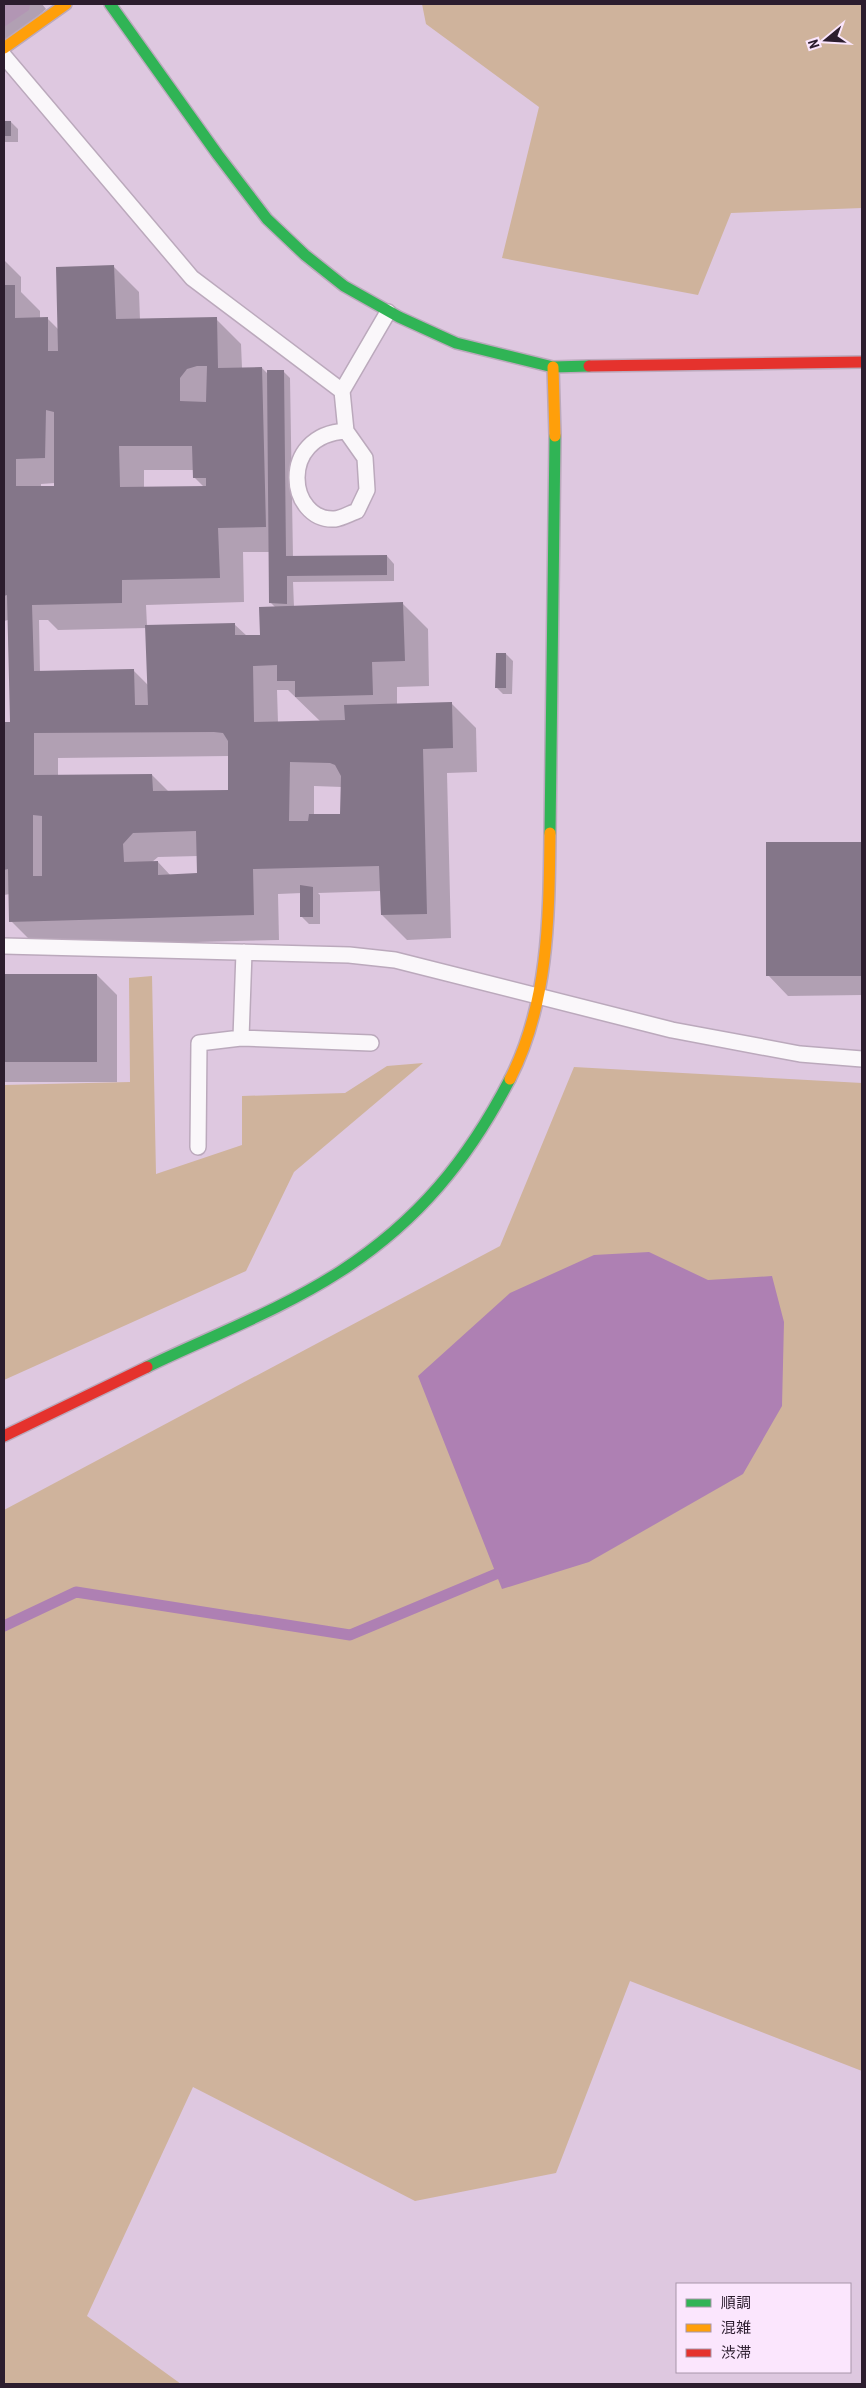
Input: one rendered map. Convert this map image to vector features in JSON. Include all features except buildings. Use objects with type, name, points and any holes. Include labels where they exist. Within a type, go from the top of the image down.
[{"type":"street","points":[[4,48],[66,4]]},
{"type":"street","points":[[110,4],[218,155],[267,219],[305,255],[344,286],[388,312],[456,343],[553,367],[862,362]]},
{"type":"street","points":[[4,1436],[288,1299],[342,1270],[382,1240],[423,1205],[456,1168],[483,1131],[522,1054],[540,997],[547,959],[555,444],[553,367]]},
{"type":"lane","points":[[4,56],[192,278],[342,391]]},
{"type":"lane","points":[[346,431],[332,431],[310,443],[300,457],[296,484],[303,504],[318,516],[335,519],[357,511],[368,490],[365,458],[346,431],[342,391],[388,312]]},
{"type":"lane","points":[[4,946],[349,955],[395,960],[672,1030],[800,1054],[862,1059]]},
{"type":"lane","points":[[241,1038],[244,952]]},
{"type":"lane","points":[[198,1147],[199,1043],[241,1038],[371,1043]]},
{"type":"shaded area","points":[[4,4],[30,4],[29,10],[4,27]]},
{"type":"shaded area","points":[[422,4],[862,4],[862,208],[731,213],[698,295],[502,258],[539,107],[426,24]]},
{"type":"shaded area","points":[[152,976],[156,1174],[242,1145],[242,1096],[345,1093],[387,1066],[423,1063],[294,1172],[246,1271],[4,1380],[4,1085],[130,1082],[129,978]]},
{"type":"shaded area","points":[[574,1067],[862,1083],[862,2071],[630,1981],[556,2173],[415,2201],[193,2087],[87,2316],[181,2384],[4,2384],[4,1510],[500,1246]]},
{"type":"shaded area","points":[[649,1252],[708,1280],[772,1276],[784,1322],[782,1406],[743,1474],[589,1562],[502,1589],[418,1376],[510,1293],[594,1255]]},
{"type":"waterway","points":[[4,1626],[76,1592],[350,1635],[496,1574]]},
{"type":"traffic: fast","points":[[110,4],[218,155],[267,219],[305,255],[344,286],[399,317],[456,343],[553,367],[589,366]]},
{"type":"traffic: fast","points":[[550,833],[555,436]]},
{"type":"traffic: fast","points":[[147,1367],[294,1298],[341,1271],[369,1252],[417,1210],[439,1187],[477,1136],[510,1079]]},
{"type":"traffic: slow","points":[[4,48],[66,4]]},
{"type":"traffic: slow","points":[[553,367],[555,436]]},
{"type":"traffic: slow","points":[[510,1079],[523,1050],[540,990],[549,896],[550,833]]},
{"type":"traffic: jam","points":[[589,366],[862,362]]},
{"type":"traffic: jam","points":[[4,1436],[147,1367]]}]
